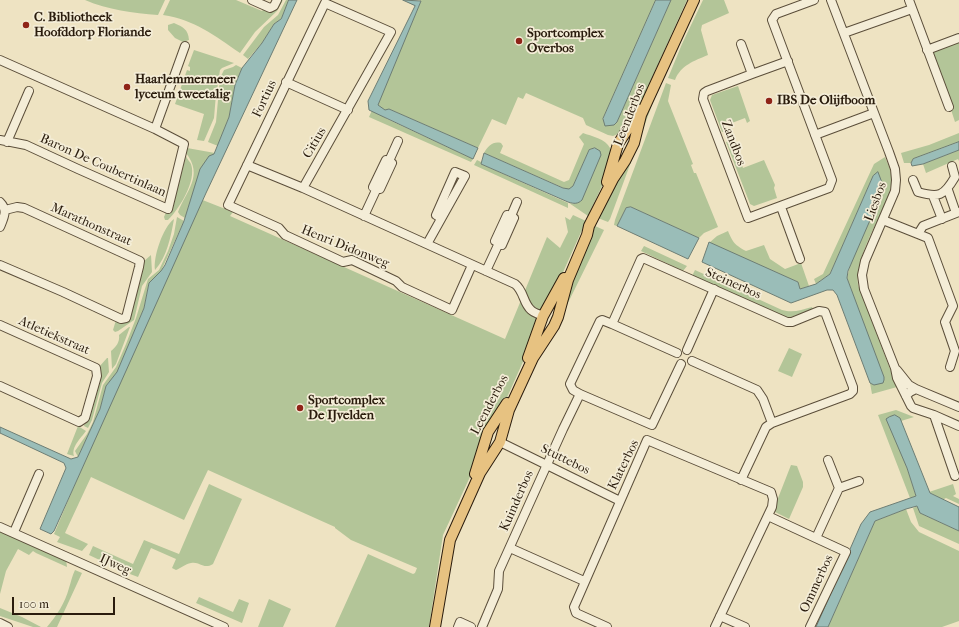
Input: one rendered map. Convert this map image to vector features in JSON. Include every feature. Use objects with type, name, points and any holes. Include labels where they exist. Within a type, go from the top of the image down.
[{"type":"main road","name":"Leenderbos","points":[[595,214],[596,206],[609,176],[614,155],[623,136],[638,114],[689,0]]},
{"type":"main road","name":"Leenderbos","points":[[430,627],[444,548],[448,535],[476,470],[488,432],[505,407],[530,355],[538,328],[545,312],[564,280],[584,233],[600,207],[613,179],[625,161],[634,143],[641,115],[694,0]]},
{"type":"main road","points":[[623,136],[630,135],[634,143]]},
{"type":"main road","points":[[614,155],[617,161],[625,161]]},
{"type":"main road","name":"Leenderbos","points":[[435,627],[450,540],[480,473],[495,452],[500,442],[509,410],[533,358],[550,333],[558,317],[568,280],[587,235],[589,226]]},
{"type":"main road","points":[[545,312],[554,307],[558,317]]},
{"type":"main road","points":[[538,328],[539,332],[542,334],[550,333]]},
{"type":"main road","points":[[492,426],[498,425],[504,429]]},
{"type":"main road","points":[[484,444],[488,451],[495,452]]},
{"type":"street","points":[[252,0],[270,8],[274,6],[276,0]]},
{"type":"street","name":"Zandbos","points":[[788,62],[752,74],[704,93],[703,99],[748,218],[829,188],[831,185],[832,180],[788,62],[772,20],[776,14],[814,0]]},
{"type":"street","name":"Liesbos","points":[[831,0],[895,170],[895,191],[865,261],[862,275],[864,289],[895,368],[897,378],[913,408],[959,426]]},
{"type":"street","points":[[908,0],[949,108]]},
{"type":"street","name":"Citius","points":[[303,188],[391,32],[325,3]]},
{"type":"street","name":"Fortius","points":[[228,205],[325,3]]},
{"type":"street","points":[[844,33],[912,8]]},
{"type":"street","points":[[927,50],[959,38]]},
{"type":"street","points":[[741,44],[752,74]]},
{"type":"street","points":[[155,129],[185,46]]},
{"type":"street","name":"Baron De Coubertinlaan","points":[[0,60],[155,129],[184,144],[168,209],[78,170],[26,145],[4,141],[29,91]]},
{"type":"street","points":[[286,82],[348,110]]},
{"type":"street","points":[[815,135],[874,113]]},
{"type":"street","points":[[364,216],[377,188],[374,187],[380,173],[386,160],[389,161],[398,141]]},
{"type":"street","points":[[248,165],[303,188],[515,284],[520,288],[528,306],[532,311],[545,312]]},
{"type":"street","points":[[913,180],[918,192],[933,196],[948,190],[955,178],[952,166]]},
{"type":"street","points":[[427,244],[442,218],[452,200],[466,176],[455,172],[436,215],[442,218]]},
{"type":"street","points":[[918,234],[923,226],[958,213],[948,190]]},
{"type":"street","points":[[933,196],[942,219]]},
{"type":"street","points":[[0,202],[5,210],[5,216],[0,226]]},
{"type":"street","points":[[486,271],[499,243],[495,241],[507,215],[511,216],[518,202]]},
{"type":"street","name":"Henri Didonweg","points":[[228,205],[279,228],[285,235],[343,262],[352,260],[396,281],[402,287],[452,310],[472,265]]},
{"type":"street","name":"Marathonstraat","points":[[0,264],[121,319],[126,318],[140,260],[24,208],[17,207],[5,210]]},
{"type":"street","points":[[781,207],[800,259]]},
{"type":"street","points":[[883,220],[928,238],[956,305],[945,322],[955,351],[950,367]]},
{"type":"street","name":"Steinerbos","points":[[612,324],[642,259],[644,258],[789,322],[820,311],[825,312],[854,387],[853,391],[850,394],[772,423]]},
{"type":"street","points":[[687,350],[714,289]]},
{"type":"street","points":[[677,354],[602,320],[598,323],[570,384],[574,390],[580,394],[652,425],[681,364]]},
{"type":"street","name":"Atletiekstraat","points":[[0,325],[96,368],[97,376],[85,418],[79,422],[0,386]]},
{"type":"street","points":[[681,350],[687,350],[692,353],[692,361],[688,364],[681,364],[677,361],[677,354],[681,350]]},
{"type":"street","points":[[692,361],[757,390],[763,399],[772,423],[766,427],[741,480]]},
{"type":"street","name":"Liesbos","points":[[895,368],[909,385],[959,407]]},
{"type":"street","points":[[906,396],[916,389]]},
{"type":"street","points":[[547,464],[580,394]]},
{"type":"street","points":[[934,415],[955,476]]},
{"type":"street","name":"Klaterbos","points":[[607,627],[576,613],[574,607],[584,581],[647,440],[771,492],[773,499],[772,507],[715,627]]},
{"type":"street","name":"Stuttebos","points":[[500,442],[620,501]]},
{"type":"street","points":[[828,460],[839,488]]},
{"type":"street","name":"Kuinderbos","points":[[482,627],[498,589],[499,571],[547,464]]},
{"type":"street","points":[[14,532],[39,474]]},
{"type":"street","points":[[768,516],[816,538],[839,488],[859,481]]},
{"type":"street","name":"IJweg","points":[[0,526],[221,626]]},
{"type":"street","name":"Ommerbos","points":[[810,627],[846,552],[816,538]]},
{"type":"street","name":"Kuinderbos","points":[[510,548],[584,581]]},
{"type":"street","points":[[720,616],[745,627]]},
{"type":"street","points":[[458,627],[460,622],[471,627]]},
{"type":"street","points":[[0,623],[8,627]]},
{"type":"green space","points":[[85,0],[165,0],[158,15],[121,10]]},
{"type":"green space","points":[[170,0],[236,0],[262,11],[271,4],[283,0],[277,11],[255,32],[240,53],[213,34],[195,24],[163,15]]},
{"type":"green space","points":[[286,0],[289,0],[281,19],[274,24],[262,43],[248,59],[243,55],[264,27],[278,15]]},
{"type":"green space","name":"Sportcomplex Overbos","points":[[419,0],[656,0],[603,119],[614,125],[617,122],[671,0],[687,0],[635,115],[618,134],[613,136],[586,125],[583,118],[526,93],[523,99],[518,97],[506,125],[492,119],[478,148],[389,109],[383,116],[473,159],[471,162],[369,117],[421,1]]},
{"type":"green space","points":[[703,0],[724,0],[729,13],[702,25],[701,30],[708,55],[684,67],[675,80],[668,78],[682,44]]},
{"type":"green space","points":[[174,23],[188,33],[189,40],[183,42],[175,38],[168,30],[168,25]]},
{"type":"green space","points":[[958,42],[959,120],[955,122],[932,51]]},
{"type":"green space","points":[[194,50],[234,63],[220,70],[217,90],[214,88],[212,92],[216,94],[214,118],[204,141],[197,140],[204,114],[175,104],[187,70],[190,71],[190,67],[188,66]]},
{"type":"green space","points":[[236,65],[242,68],[235,85],[229,117],[218,146],[208,142],[216,122],[220,78],[224,70]]},
{"type":"green space","points":[[666,83],[671,85],[668,101],[693,164],[691,165],[694,173],[696,173],[718,227],[704,233],[699,238],[631,207],[626,208],[617,226],[614,225]]},
{"type":"green space","points":[[659,86],[610,219],[608,222],[598,218],[629,158]]},
{"type":"green space","points":[[738,86],[750,121],[747,123],[745,118],[724,126],[726,131],[722,132],[710,100],[712,95]]},
{"type":"green space","points":[[583,133],[605,142],[610,148],[611,154],[608,172],[588,216],[569,203],[574,204],[595,148],[589,150],[573,186],[570,189],[566,189],[484,153],[491,145],[501,143],[503,146],[500,153],[564,182],[569,180],[584,144],[579,137]]},
{"type":"green space","points":[[959,133],[959,142],[913,159],[911,163],[904,163],[901,153],[929,145]]},
{"type":"green space","points":[[732,140],[743,168],[764,160],[775,185],[774,188],[777,198],[754,206],[750,204],[726,142]]},
{"type":"green space","points":[[187,148],[215,153],[189,206],[185,218],[178,212],[192,183],[193,176],[191,161],[186,153]]},
{"type":"green space","points":[[959,150],[959,161],[958,159],[926,173],[923,164]]},
{"type":"green space","points":[[186,156],[191,164],[192,171],[189,186],[182,202],[168,220],[165,220],[164,217],[166,212],[172,210]]},
{"type":"green space","points":[[885,157],[891,174],[891,187],[884,207],[862,256],[859,266],[858,285],[897,387],[872,394],[870,383],[874,385],[860,315],[847,278],[873,176],[830,274],[816,284],[814,279],[823,274],[874,164]]},
{"type":"green space","points":[[477,160],[481,162],[481,164],[568,203],[568,208],[474,165]]},
{"type":"green space","name":"Sportcomplex De IJvelden","points":[[200,199],[233,212],[230,216],[505,339],[547,237],[560,248],[568,232],[565,217],[570,220],[573,215],[586,221],[509,393],[443,535],[429,627],[335,627],[368,554],[413,574],[417,568],[351,540],[335,527],[208,470],[184,520],[91,477],[65,533],[88,544],[82,551],[57,542],[60,537],[54,534],[115,389]]},
{"type":"green space","points":[[177,217],[184,221],[161,271],[149,283],[144,308],[117,373],[106,386],[100,409],[78,457],[75,451],[87,434],[93,422],[103,385],[116,367],[126,344],[148,279],[159,270],[168,251],[174,234]]},
{"type":"green space","points":[[174,219],[170,239],[163,259],[155,270],[157,250],[166,229]]},
{"type":"green space","points":[[595,226],[604,230],[560,319],[567,288]]},
{"type":"green space","points":[[728,231],[735,243],[746,251],[764,245],[770,259],[785,269],[801,263],[809,286],[800,289],[798,282],[709,243],[717,236]]},
{"type":"green space","points":[[644,246],[687,266],[683,271],[641,251]]},
{"type":"green space","points":[[151,255],[152,272],[142,286],[134,320],[115,332],[113,330],[116,320],[123,322],[143,262]]},
{"type":"green space","points":[[695,270],[782,310],[793,311],[812,307],[813,309],[788,318],[692,276]]},
{"type":"green space","points":[[129,327],[116,364],[112,369],[111,351],[119,340],[119,335]]},
{"type":"green space","points":[[789,348],[802,354],[792,377],[778,371]]},
{"type":"green space","points":[[107,358],[109,372],[102,383],[92,420],[88,428],[84,426],[99,367]]},
{"type":"green space","points":[[896,410],[914,417],[901,421],[900,418],[907,468],[916,496],[910,498],[878,415]]},
{"type":"green space","points":[[78,426],[86,431],[75,446],[73,453],[74,456],[67,454]]},
{"type":"green space","points":[[791,465],[797,466],[803,482],[803,487],[789,519],[773,511]]},
{"type":"green space","points":[[209,484],[242,499],[213,564],[210,566],[191,563],[176,570],[172,568],[176,559],[151,548],[138,577],[130,574],[132,569],[127,567],[125,572],[89,555],[93,546],[133,564],[144,540],[179,554]]},
{"type":"green space","points":[[953,484],[956,494],[953,496],[959,499],[959,504],[946,498],[942,500],[929,492]]},
{"type":"green space","points":[[918,506],[920,513],[959,531],[959,544],[919,526],[913,508]]},
{"type":"green space","points":[[906,509],[911,522],[919,532],[959,551],[959,621],[942,627],[828,627],[875,521]]},
{"type":"green space","points":[[0,529],[66,559],[67,567],[33,551],[29,555],[18,549],[6,571],[0,594]]},
{"type":"green space","points":[[75,570],[82,573],[57,627],[47,627],[63,604]]},
{"type":"green space","points":[[199,597],[233,612],[239,599],[249,603],[242,623],[196,603]]},
{"type":"green space","points":[[269,599],[291,609],[283,627],[258,627]]},
{"type":"green space","points":[[0,608],[41,627],[33,627],[0,616]]},
{"type":"water","points":[[289,0],[297,0],[206,193],[54,531],[51,534],[40,529],[66,468],[64,463],[0,433],[0,427],[71,459],[78,457],[100,409],[106,386],[117,372],[144,308],[149,283],[165,265],[184,221],[200,169],[209,156],[214,154],[229,117],[235,85],[242,68],[262,43],[274,24],[281,19]]},
{"type":"water","points":[[403,0],[421,1],[378,105],[385,110],[389,109],[478,148],[473,159],[369,110],[368,101],[415,6]]},
{"type":"water","points":[[656,0],[671,0],[617,122],[614,125],[605,126],[603,119]]},
{"type":"water","points":[[959,142],[959,150],[923,164],[912,166],[911,163],[913,159]]},
{"type":"water","points":[[595,148],[600,151],[601,155],[582,200],[576,203],[568,202],[481,164],[484,153],[563,188],[569,189],[573,186],[589,150]]},
{"type":"water","points":[[878,172],[884,188],[848,271],[847,278],[884,377],[883,383],[874,385],[870,383],[837,295],[833,290],[827,290],[791,303],[702,262],[709,242],[798,282],[800,289],[816,284],[830,274],[873,176]]},
{"type":"water","points":[[631,207],[699,238],[688,259],[617,226],[626,208]]},
{"type":"water","points":[[895,415],[900,418],[930,493],[959,507],[959,531],[920,513],[917,506],[875,521],[828,627],[816,627],[861,524],[870,512],[916,496],[907,468],[886,419]]},
{"type":"place","name":"C. Bibliotheek Hoofddorp Floriande","points":[[26,25]]},
{"type":"place","name":"Sportcomplex Overbos","points":[[519,41]]},
{"type":"place","name":"Haarlemmermeer lyceum tweetalig","points":[[127,87]]},
{"type":"place","name":"IBS De Olijfboom","points":[[769,101]]},
{"type":"place","name":"Sportcomplex De IJvelden","points":[[300,408]]}]
